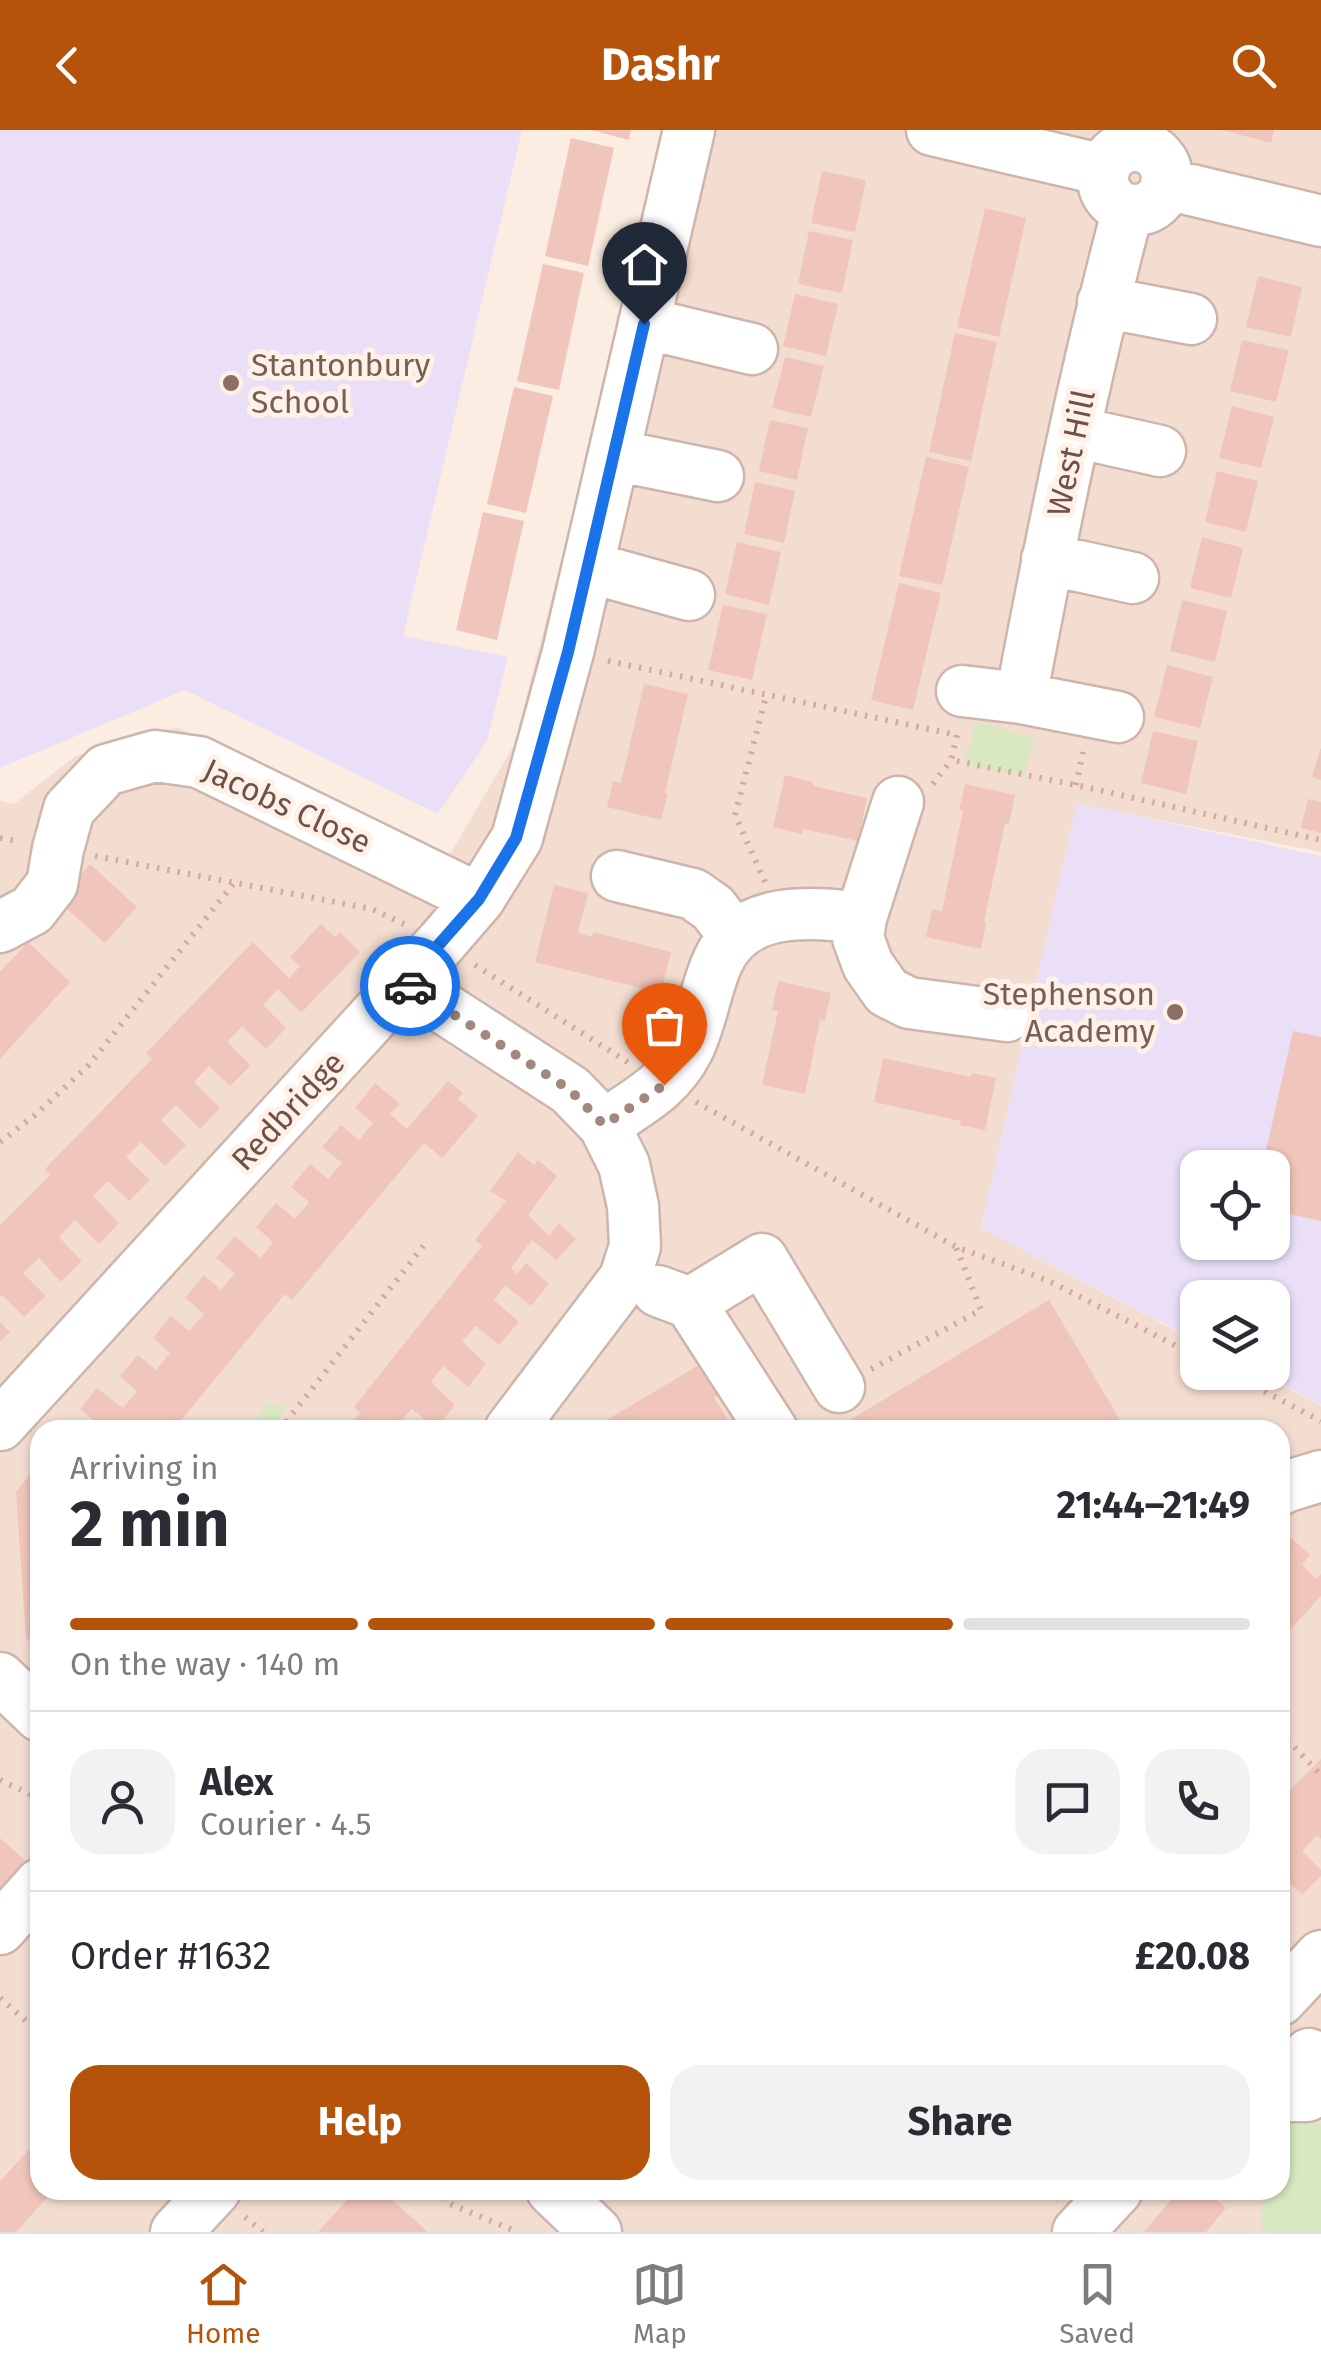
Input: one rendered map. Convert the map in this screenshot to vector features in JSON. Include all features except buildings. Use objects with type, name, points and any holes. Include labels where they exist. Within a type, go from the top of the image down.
[{"type":"street","name":"Redbridge","points":[[0,1425],[441,943],[479,899],[516,838],[568,652],[688,130]]},
{"type":"street","points":[[932,130],[1138,168],[1321,221]]},
{"type":"street","name":"West Hill","points":[[1021,698],[1103,302],[1138,168]]},
{"type":"street","points":[[1103,302],[1191,319]]},
{"type":"street","points":[[644,324],[752,349]]},
{"type":"street","points":[[1075,432],[1160,451]]},
{"type":"street","points":[[614,455],[718,476]]},
{"type":"street","points":[[1047,559],[1132,578]]},
{"type":"street","points":[[588,566],[688,595]]},
{"type":"street","points":[[962,690],[1118,717]]},
{"type":"street","name":"Jacobs Close","points":[[0,928],[32,910],[52,884],[69,810],[106,770],[156,756],[199,762],[479,899]]},
{"type":"street","points":[[898,802],[861,918],[858,938],[868,964],[887,992],[910,1003],[1007,1016]]},
{"type":"street","points":[[617,876],[693,894],[713,908],[735,937]]},
{"type":"street","points":[[604,1125],[664,1085],[688,1049],[718,960],[735,937],[753,923],[780,915],[861,918]]},
{"type":"street","points":[[405,983],[570,1090],[604,1125],[624,1165],[633,1206],[634,1246],[625,1278],[518,1420]]},
{"type":"street","points":[[690,1304],[762,1258],[840,1386]]},
{"type":"street","points":[[625,1278],[690,1304],[765,1420]]},
{"type":"street","points":[[1290,1485],[1321,1476]]},
{"type":"street","points":[[0,1678],[30,1706]]},
{"type":"street","points":[[0,1929],[30,1895]]},
{"type":"street","points":[[1290,1989],[1321,1956]]},
{"type":"street","points":[[1290,2096],[1307,2096],[1310,2054]]},
{"type":"street","points":[[176,2232],[206,2200]]},
{"type":"street","points":[[562,2200],[596,2232]]},
{"type":"street","points":[[1078,2232],[1108,2200]]},
{"type":"path","points":[[568,652],[957,735],[951,760],[1321,840]]},
{"type":"path","points":[[766,696],[735,815],[780,915]]},
{"type":"path","points":[[0,838],[372,909],[441,943],[664,1085],[956,1247],[1046,1280],[1180,1348]]},
{"type":"path","points":[[0,1142],[88,1066],[234,883]]},
{"type":"path","points":[[288,1420],[424,1245]]},
{"type":"path","points":[[840,1386],[981,1310],[956,1247]]},
{"type":"path","points":[[1262,1390],[1321,1421]]},
{"type":"path","points":[[1290,1742],[1321,1775]]},
{"type":"path","points":[[0,1780],[30,1794]]},
{"type":"path","points":[[0,1998],[30,2024]]},
{"type":"path","points":[[446,2200],[518,2232]]},
{"type":"shaded area","name":"Stantonbury School","points":[[0,130],[522,130],[403,636],[508,657],[487,741],[438,814],[185,690],[0,768]]},
{"type":"shaded area","points":[[672,130],[1321,130],[1321,852],[1077,804],[981,1228],[1180,1333],[1180,1390],[1290,1390],[1321,1406],[1321,2124],[1290,2122],[1290,1420],[30,1420],[30,2200],[1261,2200],[1261,2232],[0,2232],[0,801],[14,804],[75,756],[177,727],[446,861],[514,745]]},
{"type":"shaded area","name":"Stephenson Academy","points":[[1077,803],[1321,856],[1321,1405],[1290,1389],[1290,1280],[1180,1280],[1180,1332],[981,1228]]},
{"type":"green space","points":[[976,721],[1035,739],[1024,777],[964,764]]},
{"type":"green space","points":[[269,1403],[287,1406],[278,1420],[255,1420]]},
{"type":"green space","points":[[1290,2122],[1321,2124],[1321,2232],[1261,2232],[1261,2200],[1290,2200]]},
{"type":"way so far","points":[[410,986],[570,1090],[604,1125],[664,1085]]},
{"type":"place","name":"Stantonbury School","points":[[231,383]]},
{"type":"place","name":"Stephenson Academy","points":[[1175,1012]]},
{"type":"route","points":[[410,986],[405,983],[479,899],[516,838],[568,652],[644,324]]}]
